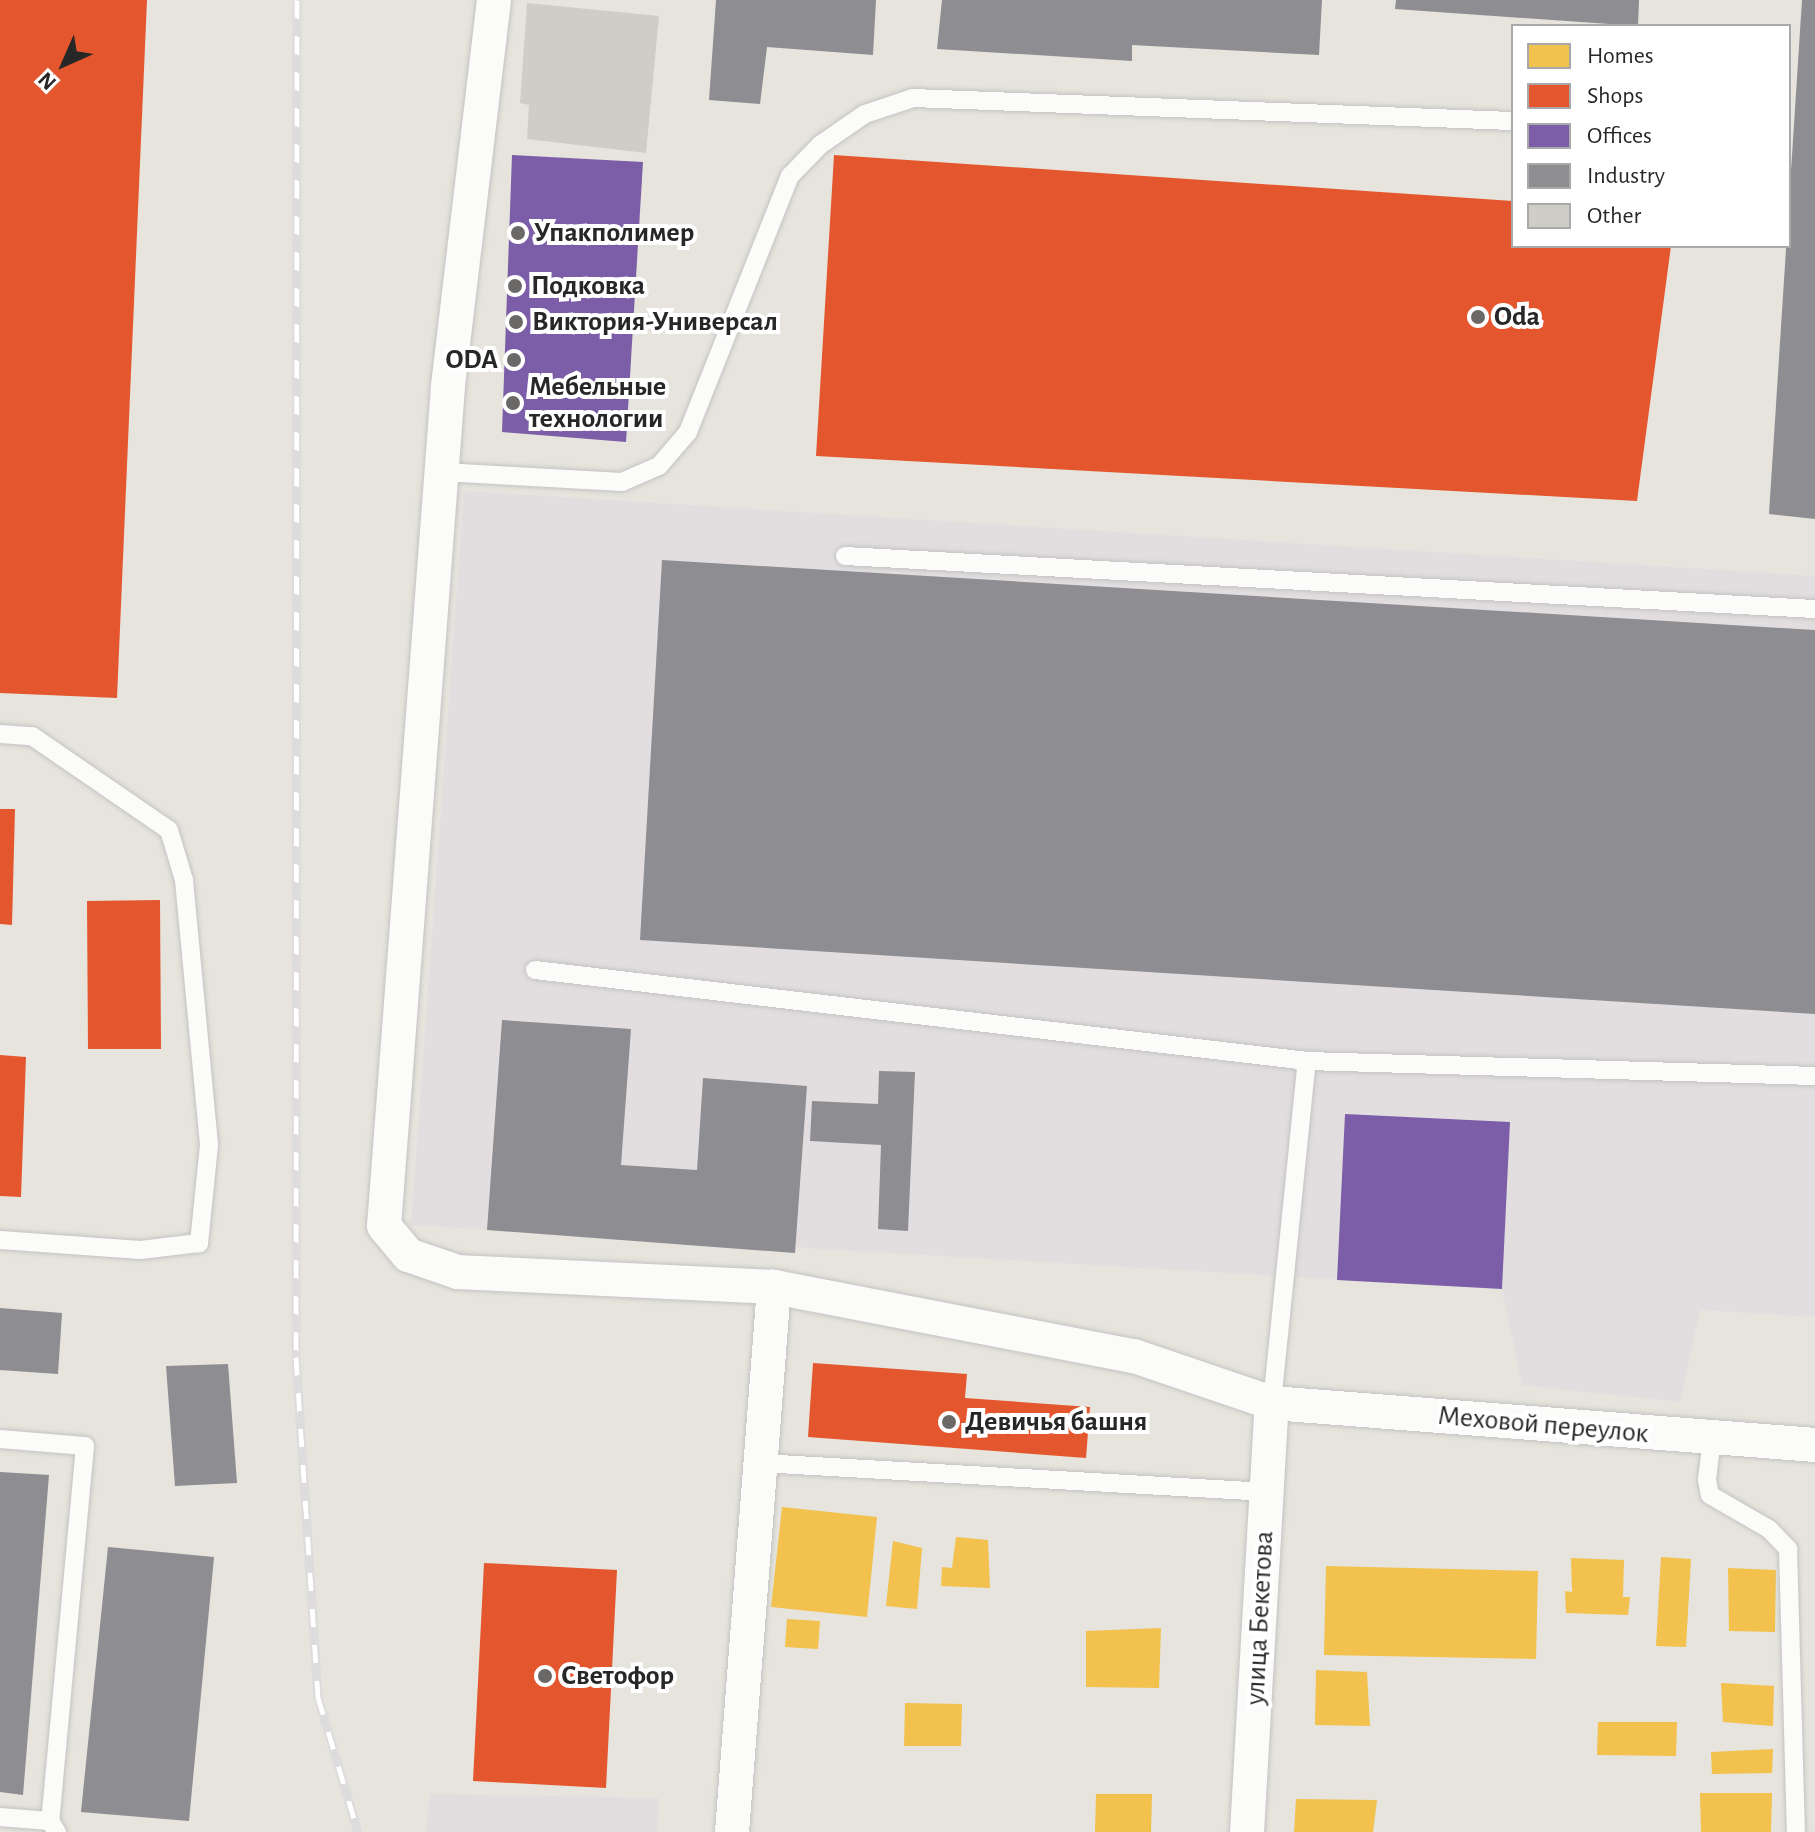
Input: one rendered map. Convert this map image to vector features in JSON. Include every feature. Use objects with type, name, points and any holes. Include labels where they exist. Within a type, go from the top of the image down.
[{"type":"street","name":"Меховой переулок","points":[[494,0],[448,387],[384,1226],[408,1255],[458,1272],[774,1287],[1134,1356],[1272,1403],[1815,1445]]},
{"type":"street","points":[[732,1832],[774,1287]]},
{"type":"street","name":"улица Бекетова","points":[[1247,1832],[1272,1403]]},
{"type":"lane","points":[[442,472],[622,482],[659,466],[688,432],[790,176],[820,145],[865,114],[913,98],[1511,121]]},
{"type":"lane","points":[[845,556],[1815,609]]},
{"type":"lane","points":[[0,734],[32,736],[169,830],[184,880],[209,1145],[199,1243],[140,1250],[0,1240]]},
{"type":"lane","points":[[535,970],[1307,1061],[1815,1076]]},
{"type":"lane","points":[[1272,1403],[1307,1061]]},
{"type":"lane","points":[[1712,1438],[1707,1480],[1710,1495],[1769,1529],[1788,1549],[1796,1832]]},
{"type":"lane","points":[[0,1439],[85,1446],[54,1827],[0,1817]]},
{"type":"lane","points":[[761,1463],[1267,1492]]},
{"type":"shaded area","points":[[464,491],[1815,576],[1815,1317],[1700,1310],[1680,1402],[1522,1385],[1502,1289],[411,1225]]},
{"type":"shaded area","points":[[430,1794],[659,1798],[657,1832],[426,1832]]},
{"type":"building: Homes","points":[[782,1507],[877,1517],[867,1617],[771,1607]]},
{"type":"building: Homes","points":[[956,1537],[988,1540],[990,1588],[941,1586],[942,1567],[952,1568]]},
{"type":"building: Homes","points":[[893,1541],[922,1548],[917,1609],[886,1606]]},
{"type":"building: Homes","points":[[1661,1557],[1691,1559],[1686,1647],[1656,1646]]},
{"type":"building: Homes","points":[[1571,1558],[1624,1560],[1623,1597],[1630,1597],[1628,1615],[1566,1613],[1565,1591],[1572,1592]]},
{"type":"building: Homes","points":[[1326,1566],[1538,1571],[1536,1659],[1324,1655]]},
{"type":"building: Homes","points":[[1728,1568],[1776,1570],[1775,1632],[1729,1631]]},
{"type":"building: Homes","points":[[787,1619],[820,1621],[818,1649],[785,1647]]},
{"type":"building: Homes","points":[[1161,1628],[1159,1688],[1086,1687],[1086,1631]]},
{"type":"building: Homes","points":[[1316,1670],[1367,1672],[1370,1726],[1315,1725]]},
{"type":"building: Homes","points":[[1721,1683],[1774,1686],[1773,1726],[1723,1722]]},
{"type":"building: Homes","points":[[905,1703],[962,1704],[961,1746],[904,1746]]},
{"type":"building: Homes","points":[[1598,1722],[1677,1722],[1676,1756],[1597,1755]]},
{"type":"building: Homes","points":[[1773,1749],[1772,1773],[1712,1774],[1711,1752]]},
{"type":"building: Homes","points":[[1700,1793],[1772,1793],[1771,1832],[1701,1832]]},
{"type":"building: Homes","points":[[1096,1794],[1152,1794],[1151,1832],[1095,1832]]},
{"type":"building: Homes","points":[[1296,1799],[1377,1800],[1373,1832],[1294,1832]]},
{"type":"building: Shops","points":[[0,0],[147,0],[117,698],[0,693]]},
{"type":"building: Shops","points":[[834,155],[1511,201],[1511,248],[1671,248],[1637,501],[816,456]]},
{"type":"building: Shops","points":[[0,809],[15,809],[12,925],[0,924]]},
{"type":"building: Shops","points":[[160,900],[161,1049],[88,1049],[87,901]]},
{"type":"building: Shops","points":[[0,1055],[26,1057],[21,1197],[0,1196]]},
{"type":"building: Shops","name":"Девичья башня","points":[[813,1363],[967,1374],[965,1398],[1090,1407],[1086,1458],[808,1437]]},
{"type":"building: Shops","name":"Светофор","points":[[484,1563],[617,1570],[606,1788],[473,1781]]},
{"type":"building: Offices","points":[[512,155],[643,162],[626,442],[502,432]]},
{"type":"building: Offices","points":[[1345,1114],[1510,1122],[1502,1289],[1337,1280]]},
{"type":"building: Industry","points":[[716,0],[876,0],[873,55],[767,47],[760,104],[709,100]]},
{"type":"building: Industry","points":[[942,0],[1322,0],[1319,55],[1132,45],[1132,61],[937,49]]},
{"type":"building: Industry","points":[[1396,0],[1639,0],[1638,24],[1395,9]]},
{"type":"building: Industry","points":[[1802,0],[1815,0],[1815,519],[1769,514],[1786,248],[1791,248],[1791,171]]},
{"type":"building: Industry","points":[[662,560],[1815,630],[1815,1014],[640,940]]},
{"type":"building: Industry","points":[[502,1020],[631,1029],[621,1165],[697,1170],[703,1078],[807,1086],[795,1253],[487,1230]]},
{"type":"building: Industry","points":[[879,1071],[915,1072],[908,1231],[878,1229],[881,1145],[810,1141],[812,1101],[878,1104]]},
{"type":"building: Industry","points":[[0,1308],[62,1313],[58,1374],[0,1370]]},
{"type":"building: Industry","points":[[228,1364],[237,1483],[175,1486],[166,1366]]},
{"type":"building: Industry","points":[[0,1472],[49,1475],[23,1795],[0,1792]]},
{"type":"building: Industry","points":[[108,1547],[214,1557],[189,1821],[81,1812]]},
{"type":"building: Other","points":[[527,3],[659,16],[646,153],[527,139],[529,105],[520,103]]},
{"type":"railway","points":[[297,0],[296,1357],[318,1697],[358,1832]]},
{"type":"place","name":"Упакполимер","points":[[518,233]]},
{"type":"place","name":"Подковка","points":[[515,286]]},
{"type":"place","name":"Oda","points":[[1478,317]]},
{"type":"place","name":"Виктория-Универсал","points":[[516,322]]},
{"type":"place","name":"ODA","points":[[514,360]]},
{"type":"place","name":"Мебельные технологии","points":[[513,403]]},
{"type":"place","name":"Девичья башня","points":[[949,1422]]},
{"type":"place","name":"Светофор","points":[[545,1676]]}]
